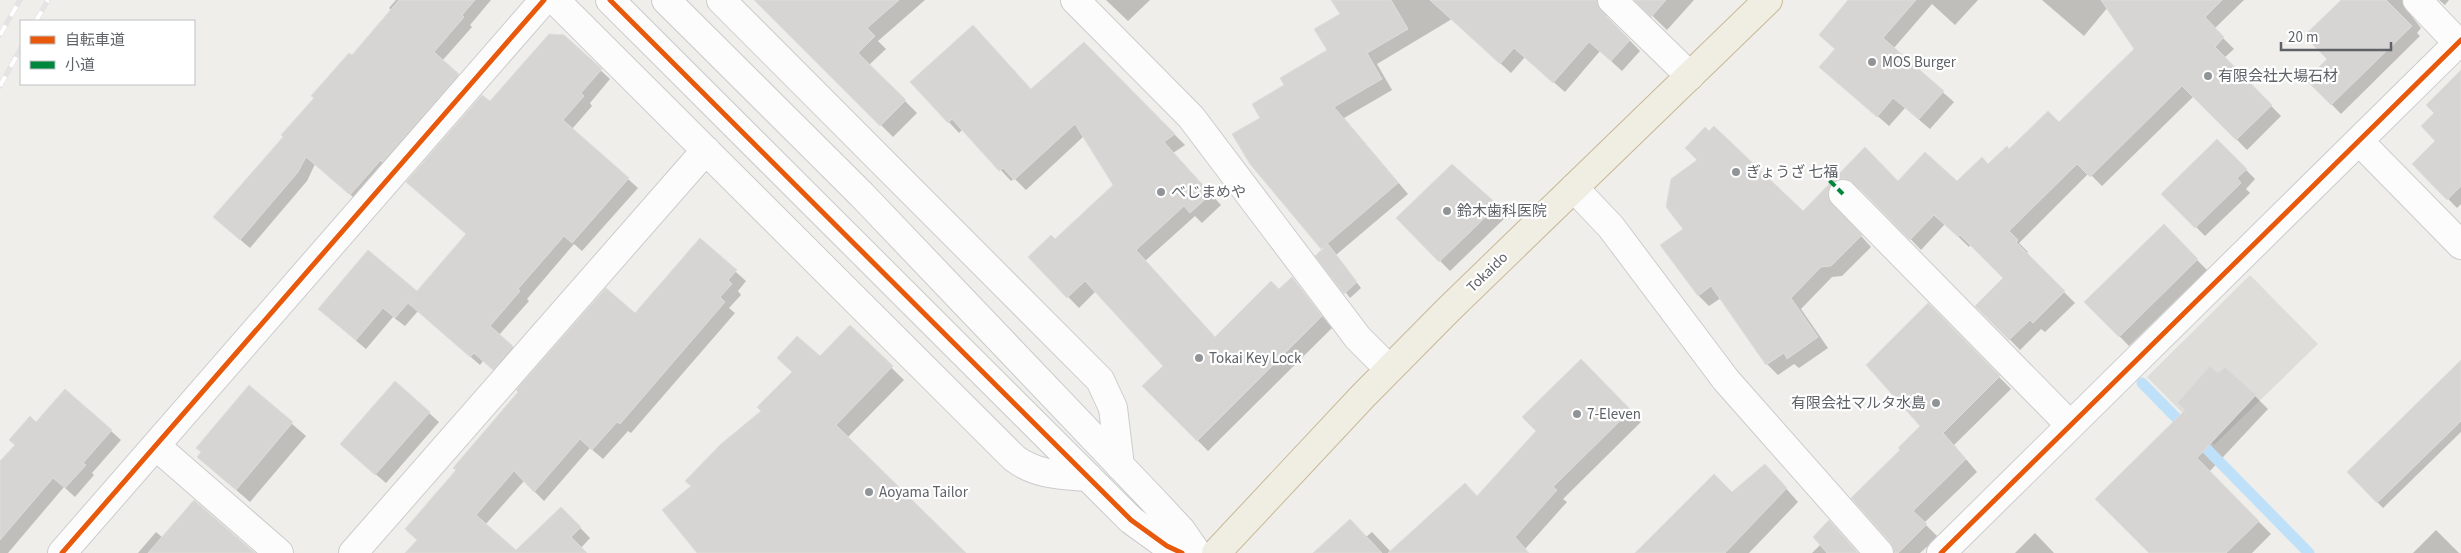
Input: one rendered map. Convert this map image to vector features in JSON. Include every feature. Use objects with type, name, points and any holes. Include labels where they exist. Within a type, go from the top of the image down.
[{"type":"highway","name":"Tokaido","points":[[1216,553],[1389,369],[1768,0]]},
{"type":"street","points":[[610,0],[1131,520],[1167,546],[1182,553]]},
{"type":"street","points":[[666,0],[862,195],[1180,530],[1197,553]]},
{"type":"street","points":[[721,0],[1100,380],[1113,408],[1120,466]]},
{"type":"street","points":[[1075,0],[1191,117],[1358,338],[1389,369]]},
{"type":"street","points":[[1612,0],[1690,76]]},
{"type":"street","points":[[1940,553],[2460,41],[2416,0]]},
{"type":"street","points":[[62,553],[545,1],[706,150],[1014,458],[1038,472],[1088,477]]},
{"type":"street","points":[[2359,141],[2461,245]]},
{"type":"street","points":[[354,553],[706,150]]},
{"type":"street","points":[[1574,188],[1611,227],[1726,380],[1879,553]]},
{"type":"street","points":[[1843,194],[2070,425]]},
{"type":"street","points":[[156,446],[280,553]]},
{"type":"shaded area","points":[[2250,275],[2318,344],[2214,445],[2147,377]]},
{"type":"building","points":[[399,0],[475,0],[462,15],[464,17],[434,52],[459,74],[382,162],[381,160],[350,195],[306,157],[298,172],[240,240],[213,217],[283,137],[281,135],[314,98],[311,96],[349,53],[352,55]]},
{"type":"building","points":[[754,0],[899,0],[867,28],[875,36],[858,53],[906,100],[880,126]]},
{"type":"building","points":[[1331,0],[1391,0],[1408,29],[1367,53],[1382,79],[1334,107],[1398,183],[1321,249],[1250,164],[1232,134],[1260,118],[1252,104],[1284,85],[1280,78],[1327,50],[1314,29],[1340,14]]},
{"type":"building","points":[[1430,0],[1597,0],[1601,11],[1630,40],[1611,61],[1589,42],[1553,83],[1514,48],[1500,64]]},
{"type":"building","points":[[1634,0],[1666,0],[1651,17]]},
{"type":"building","name":"MOS Burger","points":[[1848,0],[1916,0],[1883,38],[1944,91],[1919,119],[1893,98],[1877,117],[1819,67],[1835,49],[1819,35]]},
{"type":"building","points":[[2101,0],[2222,0],[2205,17],[2224,37],[2215,47],[2272,105],[2236,140],[2182,86],[2090,177],[2077,164],[2009,231],[2018,240],[2016,242],[2065,291],[2033,323],[2030,320],[2009,340],[1975,306],[2003,278],[1960,235],[1958,237],[1934,215],[1910,240],[1854,183],[1847,179],[1839,179],[1832,183],[1828,190],[1828,198],[1862,235],[1831,266],[1821,267],[1791,298],[1818,337],[1787,359],[1784,353],[1766,365],[1711,286],[1698,296],[1660,245],[1683,229],[1666,207],[1671,179],[1697,160],[1685,148],[1705,127],[1709,131],[1714,126],[1803,211],[1865,147],[1898,181],[1925,152],[1957,181],[1982,157],[1988,164],[2007,146],[2009,149],[2048,111],[2059,122],[2134,49]]},
{"type":"building","points":[[2341,0],[2386,0],[2412,26],[2331,105],[2306,80],[2327,59],[2304,36]]},
{"type":"building","points":[[973,25],[1031,89],[1084,42],[1175,134],[1164,142],[1211,194],[1190,213],[1184,206],[1136,250],[1215,337],[1271,281],[1279,289],[1292,277],[1322,316],[1197,441],[1142,386],[1163,366],[1085,281],[1067,298],[1028,257],[1051,235],[1055,239],[1113,185],[1075,124],[1014,180],[1003,168],[999,171],[952,119],[948,123],[910,82]]},
{"type":"building","points":[[549,34],[564,35],[602,69],[581,93],[584,96],[563,120],[629,178],[572,243],[564,236],[518,289],[520,291],[490,326],[513,346],[493,370],[474,353],[470,357],[408,303],[395,318],[383,308],[356,340],[318,309],[368,250],[417,291],[466,234],[406,182],[482,95],[490,101]]},
{"type":"building","points":[[2461,70],[2461,186],[2447,200],[2412,164],[2435,141],[2421,126],[2434,113],[2426,105]]},
{"type":"building","points":[[2217,139],[2247,169],[2237,178],[2241,183],[2195,228],[2161,194]]},
{"type":"building","name":"鈴木歯科医院","points":[[1452,164],[1498,205],[1439,262],[1396,218]]},
{"type":"building","points":[[2164,224],[2198,259],[2119,337],[2084,302]]},
{"type":"building","points":[[700,238],[737,270],[728,280],[732,284],[720,297],[725,302],[620,424],[617,422],[592,450],[580,439],[534,492],[514,471],[476,515],[516,550],[561,507],[581,527],[571,537],[587,553],[405,553],[417,540],[405,529],[456,470],[453,468],[518,392],[516,390],[606,288],[635,313]]},
{"type":"building","points":[[1328,244],[1357,282],[1344,294],[1315,256]]},
{"type":"building","name":"有限会社マルタ水島","points":[[1928,303],[2000,376],[1943,433],[1966,459],[1913,511],[1927,524],[1898,553],[1894,553],[1891,543],[1851,498],[1900,450],[1898,448],[1920,426],[1866,365]]},
{"type":"building","points":[[850,325],[893,366],[836,425],[966,553],[697,553],[662,510],[691,486],[685,481],[721,444],[761,411],[757,407],[792,372],[777,358],[797,336],[820,356]]},
{"type":"building","points":[[1581,359],[1631,410],[1553,487],[1557,490],[1515,537],[1529,553],[1388,553],[1465,483],[1477,496],[1536,431],[1522,417]]},
{"type":"building","points":[[2461,360],[2461,421],[2377,503],[2347,472]]},
{"type":"building","points":[[2210,366],[2218,373],[2225,367],[2256,395],[2197,458],[2259,521],[2226,553],[2149,553],[2095,499],[2185,410],[2177,403]]},
{"type":"building","points":[[395,381],[430,412],[375,475],[340,444]]},
{"type":"building","points":[[249,385],[293,422],[236,490],[197,457],[201,452],[196,448]]},
{"type":"building","points":[[65,389],[112,430],[83,463],[86,465],[65,488],[53,478],[0,540],[0,461],[15,445],[9,440],[30,416],[36,422]]},
{"type":"building","points":[[1765,464],[1787,488],[1725,553],[1635,553],[1714,474],[1732,492]]},
{"type":"building","points":[[194,500],[255,553],[148,553]]},
{"type":"building","points":[[1350,519],[1382,553],[1313,553]]},
{"type":"building","points":[[1829,520],[1858,553],[1827,553],[1813,537]]},
{"type":"waterway","points":[[2142,383],[2309,553]]},
{"type":"railway","points":[[0,35],[20,0]]},
{"type":"railway","points":[[37,20],[48,0]]},
{"type":"railway","points":[[0,86],[20,50]]},
{"type":"marked path","points":[[1821,172],[1843,194]]},
{"type":"cycle path","points":[[62,553],[544,0]]},
{"type":"cycle path","points":[[610,0],[1131,520],[1167,546],[1182,553]]},
{"type":"cycle path","points":[[1941,553],[2461,40]]},
{"type":"place","name":"MOS Burger","points":[[1872,62]]},
{"type":"place","name":"有限会社大場石材","points":[[2208,76]]},
{"type":"place","name":"ぎょうざ 七福","points":[[1736,172]]},
{"type":"place","name":"べじまめや","points":[[1161,192]]},
{"type":"place","name":"鈴木歯科医院","points":[[1447,211]]},
{"type":"place","name":"Tokai Key Lock","points":[[1199,358]]},
{"type":"place","name":"有限会社マルタ水島","points":[[1936,403]]},
{"type":"place","name":"7-Eleven","points":[[1577,414]]},
{"type":"place","name":"Aoyama Tailor","points":[[869,492]]}]
